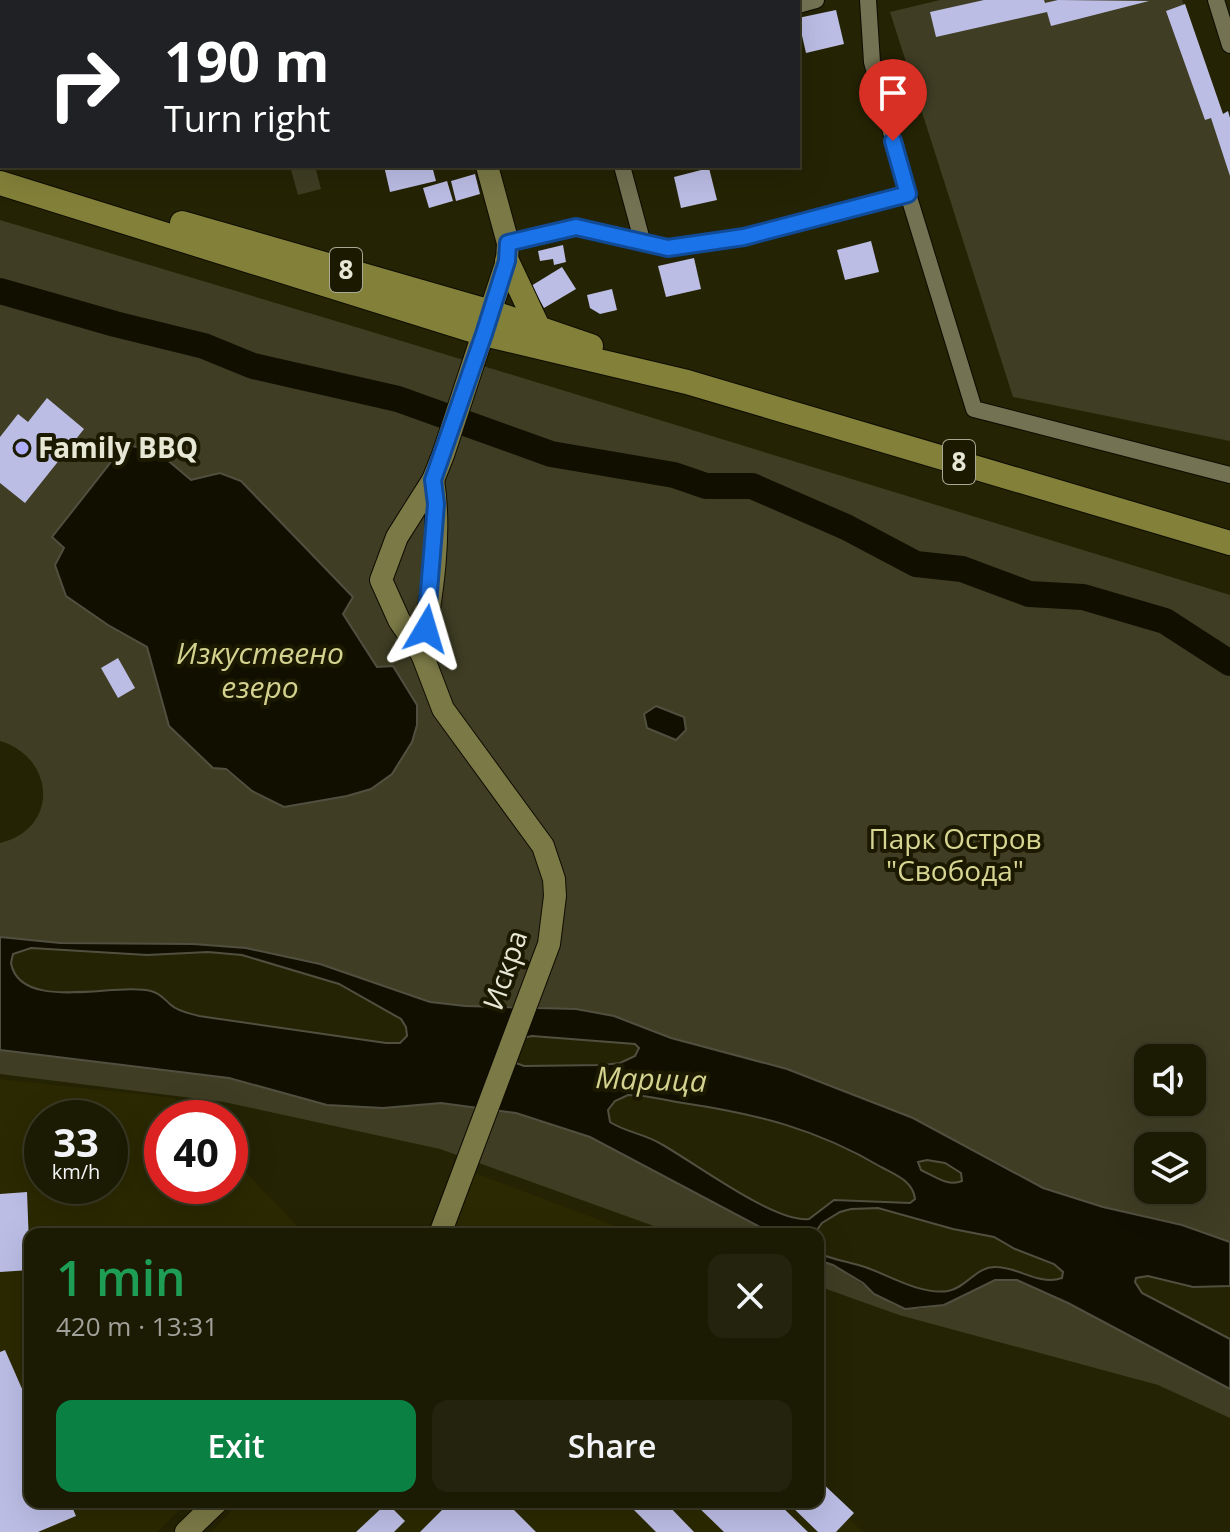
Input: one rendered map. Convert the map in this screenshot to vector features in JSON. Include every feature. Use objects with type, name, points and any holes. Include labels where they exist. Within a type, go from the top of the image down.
[{"type":"main road","name":"8","points":[[0,170],[484,334],[538,327],[687,382]]},
{"type":"main road","name":"8","points":[[0,183],[484,334],[687,382],[1230,543]]},
{"type":"main road","points":[[508,252],[538,327]]},
{"type":"street","points":[[868,0],[872,62],[908,194],[974,409],[1230,475]]},
{"type":"street","points":[[1216,0],[1230,45]]},
{"type":"street","points":[[422,654],[430,604],[436,518],[433,480],[484,334],[508,252],[487,168]]},
{"type":"street","points":[[623,168],[642,240]]},
{"type":"street","points":[[508,252],[576,227],[668,248],[744,237],[908,194]]},
{"type":"street","name":"Искра","points":[[433,480],[397,537],[381,580],[399,620],[422,654],[443,709],[543,846],[554,879],[555,896],[549,944],[442,1228]]},
{"type":"street","points":[[186,1532],[211,1508]]},
{"type":"shaded area","points":[[0,1079],[175,1098],[177,1100],[144,1100],[144,1204],[248,1204],[248,1175],[299,1228],[24,1228],[24,1508],[182,1508],[157,1532],[0,1532]]},
{"type":"shaded area","points":[[467,1170],[621,1228],[449,1228]]},
{"type":"shaded area","points":[[824,1495],[863,1532],[211,1532],[234,1508],[824,1508]]},
{"type":"green space","points":[[940,0],[1182,0],[1230,133],[1230,441],[1013,397],[890,12]]},
{"type":"green space","points":[[291,168],[316,168],[321,189],[298,195]]},
{"type":"green space","name":"Парк Остров \"Свобода\"","points":[[0,220],[1230,595],[1230,1242],[1182,1225],[1103,1207],[1043,1188],[913,1118],[787,1069],[671,1038],[614,1016],[534,1006],[465,1006],[430,1002],[320,964],[217,946],[60,943],[0,937],[0,843],[19,835],[33,824],[41,809],[43,793],[40,777],[32,762],[0,741]],"holes":[[[159,453],[191,480],[220,473],[353,597],[343,613],[377,667],[392,774],[371,789],[347,796],[252,791],[169,726],[147,647],[55,565],[64,548],[52,536]]]},
{"type":"green space","points":[[0,1050],[229,1078],[327,1105],[383,1108],[441,1103],[516,1113],[590,1137],[762,1228],[659,1228],[440,1149],[248,1107],[248,1100],[208,1100],[0,1074]]},
{"type":"green space","points":[[824,1262],[894,1305],[919,1309],[944,1305],[995,1280],[1017,1280],[1068,1303],[1230,1389],[1230,1418],[1158,1385],[899,1315],[824,1288]]},
{"type":"water","name":"Изкуствено езеро","points":[[133,446],[159,453],[191,480],[220,473],[241,481],[353,597],[343,614],[377,667],[393,666],[417,705],[417,725],[412,742],[392,774],[371,789],[284,807],[252,791],[226,769],[213,768],[169,726],[147,647],[66,596],[55,565],[64,548],[52,537],[115,457]]},
{"type":"water","points":[[656,706],[684,717],[686,730],[676,740],[647,728],[644,714]]},
{"type":"water","name":"Марица","points":[[0,937],[60,943],[193,944],[246,948],[320,964],[430,1002],[576,1009],[614,1016],[671,1038],[787,1069],[913,1118],[1043,1188],[1103,1207],[1182,1225],[1230,1242],[1230,1286],[1193,1287],[1148,1276],[1136,1278],[1135,1282],[1142,1293],[1230,1339],[1230,1389],[1068,1303],[1017,1280],[995,1280],[944,1305],[905,1309],[874,1294],[863,1283],[824,1262],[824,1255],[865,1267],[916,1288],[937,1291],[955,1289],[977,1273],[996,1267],[1045,1280],[1062,1278],[1063,1272],[1054,1264],[994,1237],[878,1208],[840,1212],[818,1228],[762,1228],[590,1137],[516,1113],[441,1103],[383,1108],[327,1105],[229,1078],[0,1050]],"holes":[[[31,948],[147,955],[208,952],[242,955],[339,984],[401,1019],[407,1036],[400,1043],[386,1043],[199,1016],[177,1009],[151,991],[71,992],[32,987],[18,978],[11,963],[13,954]],[[532,1036],[635,1044],[639,1048],[635,1056],[620,1063],[524,1066],[516,1063],[522,1038]],[[628,1095],[736,1112],[810,1133],[898,1176],[911,1188],[915,1199],[910,1203],[834,1200],[809,1219],[776,1212],[655,1141],[610,1122],[608,1110],[615,1101]],[[918,1162],[945,1163],[961,1173],[962,1181],[952,1183],[921,1170]]]},
{"type":"building","points":[[984,0],[1044,0],[1045,3],[1058,0],[1149,1],[1051,26],[1047,12],[936,37],[930,12]]},
{"type":"building","points":[[1185,4],[1223,114],[1228,111],[1230,118],[1230,176],[1211,118],[1205,120],[1166,11]]},
{"type":"building","points":[[836,10],[844,44],[806,53],[800,18]]},
{"type":"building","points":[[384,168],[433,168],[436,181],[390,192]]},
{"type":"building","points":[[709,168],[717,200],[681,208],[674,177]]},
{"type":"building","points":[[475,174],[480,194],[456,201],[451,181]]},
{"type":"building","points":[[447,181],[453,201],[429,208],[423,188]]},
{"type":"building","points":[[871,241],[879,272],[845,280],[837,250]]},
{"type":"building","points":[[563,245],[566,262],[554,265],[553,259],[540,261],[538,251]]},
{"type":"building","points":[[694,258],[701,289],[666,297],[658,266]]},
{"type":"building","points":[[562,267],[576,289],[544,308],[531,286]]},
{"type":"building","points":[[612,289],[617,310],[600,314],[590,308],[587,295]]},
{"type":"building","points":[[47,398],[84,429],[25,503],[0,483],[0,437],[18,414],[28,422]]},
{"type":"building","points":[[118,658],[135,688],[118,698],[101,668]]},
{"type":"building","points":[[24,1192],[28,1228],[24,1228],[24,1270],[0,1272],[0,1194]]},
{"type":"building","points":[[5,1350],[24,1393],[24,1508],[73,1508],[76,1516],[38,1532],[0,1532],[0,1352]]},
{"type":"building","points":[[824,1485],[854,1513],[836,1532],[818,1532],[793,1508],[824,1508]]},
{"type":"building","points":[[382,1508],[392,1508],[405,1521],[394,1532],[356,1532]]},
{"type":"building","points":[[444,1508],[512,1508],[536,1532],[420,1532]]},
{"type":"building","points":[[632,1508],[671,1508],[694,1532],[656,1532]]},
{"type":"building","points":[[699,1508],[783,1508],[808,1532],[724,1532]]},
{"type":"waterway","points":[[0,291],[204,346],[253,366],[398,399],[551,454],[674,475],[706,486],[752,486],[846,527],[916,564],[962,569],[1029,594],[1083,597],[1165,621],[1230,663]]},
{"type":"place","name":"Family BBQ","points":[[22,448]]},
{"type":"route","points":[[426,629],[436,504],[433,480],[484,334],[507,261],[508,243],[576,227],[668,248],[744,237],[908,194],[893,141]]}]
